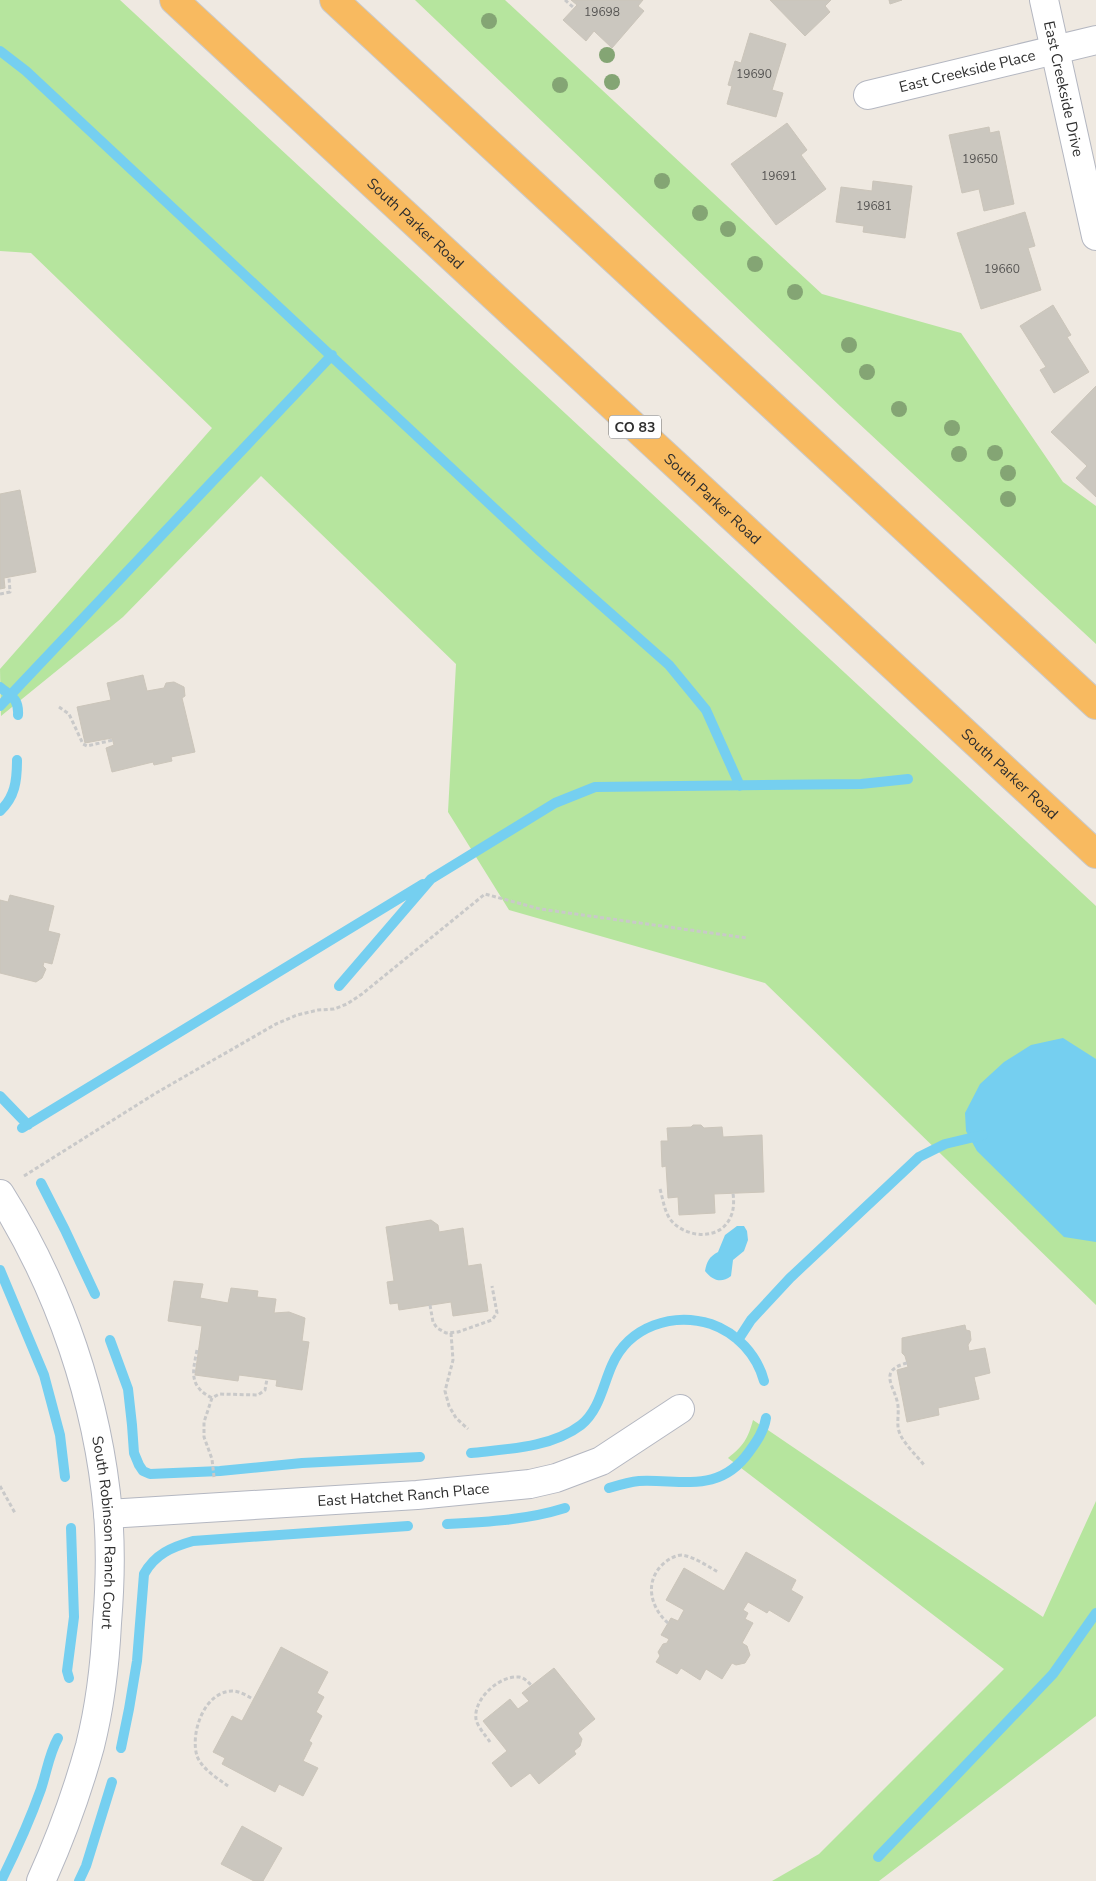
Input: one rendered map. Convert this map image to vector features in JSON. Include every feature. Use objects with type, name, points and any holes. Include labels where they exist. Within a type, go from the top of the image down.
[{"type":"highway","name":"South Parker Road","points":[[174,0],[1096,854]]},
{"type":"highway","points":[[334,0],[1096,705]]},
{"type":"street","name":"East Creekside Drive","points":[[1044,0],[1096,236]]},
{"type":"street","name":"East Creekside Place","points":[[868,95],[1096,40]]},
{"type":"street","name":"South Robinson Ranch Court","points":[[0,1194],[20,1226],[37,1259],[53,1294],[76,1358],[99,1450],[108,1514],[110,1554],[109,1599],[103,1676],[98,1706],[90,1746],[70,1812],[41,1881]]},
{"type":"street","name":"East Hatchet Ranch Place","points":[[108,1514],[416,1495],[530,1484],[556,1478],[601,1461],[680,1409]]},
{"type":"path","points":[[565,0],[574,8]]},
{"type":"path","points":[[0,594],[10,592],[9,578]]},
{"type":"path","points":[[59,707],[69,714],[83,744],[87,746],[113,740]]},
{"type":"path","points":[[23,1176],[156,1093],[276,1024],[297,1015],[318,1010],[334,1009],[347,1004],[362,994],[485,894],[540,909],[747,938]]},
{"type":"path","points":[[660,1189],[665,1210],[671,1220],[678,1227],[699,1235],[710,1234],[725,1226],[733,1212],[734,1193]]},
{"type":"path","points":[[430,1305],[433,1322],[437,1328],[451,1333],[496,1317],[497,1313],[492,1286]]},
{"type":"path","points":[[451,1333],[453,1356],[445,1391],[456,1418],[468,1429]]},
{"type":"path","points":[[197,1350],[193,1374],[194,1382],[203,1393],[212,1398]]},
{"type":"path","points":[[907,1363],[893,1369],[890,1374],[890,1383],[898,1404],[899,1433],[924,1465]]},
{"type":"path","points":[[218,1507],[212,1459],[204,1437],[204,1422],[212,1398],[219,1394],[258,1395],[265,1390],[267,1379]]},
{"type":"path","points":[[0,1486],[16,1513]]},
{"type":"path","points":[[668,1623],[656,1610],[650,1588],[657,1570],[664,1562],[681,1555],[693,1558],[718,1572]]},
{"type":"path","points":[[490,1742],[476,1720],[480,1699],[496,1685],[511,1678],[520,1677],[526,1679],[532,1686]]},
{"type":"path","points":[[228,1786],[209,1772],[198,1756],[196,1744],[200,1718],[212,1701],[220,1694],[238,1691],[253,1699]]},
{"type":"green space","points":[[0,0],[120,0],[1096,906],[1096,1305],[765,983],[509,910],[448,812],[456,664],[261,476],[123,617],[1,716],[0,669],[212,428],[31,253],[0,251]]},
{"type":"green space","points":[[415,0],[505,0],[822,294],[961,333],[1063,482],[1096,506],[1096,644],[840,406]]},
{"type":"green space","points":[[753,1420],[1043,1617],[1096,1501],[1096,1716],[879,1881],[772,1881],[819,1854],[1004,1669],[728,1458],[744,1442]]},
{"type":"water","points":[[1063,1038],[1096,1059],[1096,1242],[1064,1237],[977,1151],[966,1131],[965,1113],[980,1084],[1004,1062],[1031,1045]]},
{"type":"water","points":[[737,1226],[744,1226],[747,1231],[748,1240],[744,1251],[733,1260],[731,1276],[724,1280],[714,1279],[705,1271],[708,1262],[718,1252],[725,1235]]},
{"type":"building","points":[[571,0],[643,0],[638,6],[644,11],[612,48],[594,31],[586,41],[563,20],[577,5]]},
{"type":"building","points":[[770,0],[831,0],[825,6],[830,12],[805,36]]},
{"type":"building","points":[[889,0],[902,0],[890,4]]},
{"type":"building","points":[[750,33],[786,44],[772,90],[783,93],[776,117],[727,104],[732,86],[728,85],[735,61],[741,63]]},
{"type":"building","points":[[787,123],[807,150],[801,155],[826,189],[776,225],[731,164]]},
{"type":"building","points":[[989,127],[990,133],[999,131],[1014,204],[984,211],[979,189],[962,193],[949,135]]},
{"type":"building","points":[[873,181],[912,186],[905,238],[863,232],[864,226],[836,222],[841,187],[872,191]]},
{"type":"building","points":[[1025,212],[1035,246],[1028,248],[1041,290],[981,309],[957,233]]},
{"type":"building","points":[[1053,305],[1071,335],[1067,337],[1089,372],[1054,393],[1040,370],[1046,367],[1020,326]]},
{"type":"building","points":[[1096,386],[1096,497],[1076,478],[1087,466],[1051,432]]},
{"type":"building","points":[[20,490],[36,572],[4,578],[5,588],[0,589],[0,494]]},
{"type":"building","points":[[143,675],[147,691],[164,688],[166,683],[174,682],[184,687],[185,696],[182,698],[195,752],[171,757],[172,761],[154,765],[153,762],[112,772],[106,748],[114,745],[112,738],[85,743],[77,707],[111,700],[107,683]]},
{"type":"building","points":[[10,895],[54,906],[48,931],[60,934],[52,964],[44,962],[43,966],[46,969],[42,978],[36,982],[0,973],[0,900],[8,902]]},
{"type":"building","points":[[693,1125],[701,1125],[704,1128],[722,1127],[723,1137],[762,1135],[764,1192],[714,1194],[715,1213],[679,1215],[678,1197],[668,1198],[666,1166],[662,1167],[661,1141],[668,1141],[667,1128],[691,1127]]},
{"type":"building","points":[[431,1220],[438,1225],[439,1232],[463,1228],[468,1266],[481,1264],[488,1311],[453,1316],[451,1302],[399,1310],[398,1303],[390,1304],[387,1282],[394,1281],[386,1227]]},
{"type":"building","points":[[174,1281],[203,1284],[200,1298],[228,1303],[231,1288],[258,1291],[257,1297],[276,1299],[274,1313],[289,1312],[305,1318],[302,1341],[309,1342],[302,1390],[276,1386],[277,1380],[239,1375],[238,1381],[195,1375],[202,1326],[168,1321]]},
{"type":"building","points":[[965,1325],[966,1330],[970,1331],[969,1351],[985,1348],[990,1373],[974,1377],[979,1399],[938,1408],[939,1415],[907,1422],[897,1370],[908,1367],[905,1356],[902,1353],[902,1338]]},
{"type":"building","points":[[746,1552],[796,1580],[791,1590],[803,1597],[789,1622],[769,1610],[767,1613],[748,1602],[743,1610],[748,1613],[745,1619],[753,1623],[742,1643],[747,1646],[750,1655],[745,1663],[736,1665],[732,1663],[722,1679],[706,1669],[700,1680],[681,1668],[677,1674],[656,1662],[660,1656],[658,1652],[669,1639],[661,1635],[671,1618],[678,1621],[684,1610],[666,1600],[684,1568],[724,1591]]},
{"type":"building","points":[[281,1647],[328,1672],[317,1693],[324,1697],[316,1712],[322,1716],[309,1741],[312,1743],[303,1761],[318,1768],[303,1796],[279,1784],[275,1792],[222,1764],[225,1758],[213,1752],[232,1716],[242,1721]]},
{"type":"building","points":[[554,1668],[595,1719],[578,1733],[582,1739],[580,1746],[574,1751],[576,1754],[539,1784],[530,1773],[511,1787],[492,1763],[507,1751],[483,1721],[510,1699],[518,1709],[529,1701],[522,1693]]},
{"type":"building","points":[[242,1826],[282,1848],[263,1881],[254,1881],[221,1864]]},
{"type":"waterway","points":[[0,51],[26,71],[541,552],[669,665],[706,710],[740,786]]},
{"type":"waterway","points":[[0,706],[332,355]]},
{"type":"waterway","points":[[0,687],[16,702],[18,715]]},
{"type":"waterway","points":[[0,811],[12,794],[17,760]]},
{"type":"waterway","points":[[339,986],[431,879],[555,803],[595,787],[861,784],[908,779]]},
{"type":"waterway","points":[[22,1128],[423,884]]},
{"type":"waterway","points":[[0,1096],[28,1125]]},
{"type":"waterway","points":[[738,1340],[751,1320],[790,1278],[919,1157],[945,1144],[983,1135]]},
{"type":"waterway","points":[[41,1183],[95,1294]]},
{"type":"waterway","points":[[0,1270],[44,1375],[60,1435],[65,1477]]},
{"type":"waterway","points":[[471,1453],[543,1443],[569,1433],[581,1425],[592,1413],[612,1365],[629,1340],[654,1325],[667,1321],[697,1321],[711,1324],[729,1333],[745,1346],[751,1354],[761,1371],[764,1381]]},
{"type":"waterway","points":[[110,1340],[128,1389],[134,1453],[143,1471],[150,1474],[420,1457]]},
{"type":"waterway","points":[[609,1488],[639,1481],[699,1482],[725,1474],[749,1452],[762,1432],[766,1418]]},
{"type":"waterway","points":[[447,1524],[522,1518],[565,1508]]},
{"type":"waterway","points":[[121,1748],[137,1661],[144,1574],[159,1556],[171,1549],[193,1541],[408,1526]]},
{"type":"waterway","points":[[69,1678],[67,1671],[74,1617],[71,1528]]},
{"type":"waterway","points":[[878,1857],[1053,1674],[1096,1613]]},
{"type":"waterway","points":[[1,1881],[32,1812],[41,1789],[52,1750],[58,1738]]},
{"type":"waterway","points":[[79,1881],[86,1866],[112,1782]]}]
